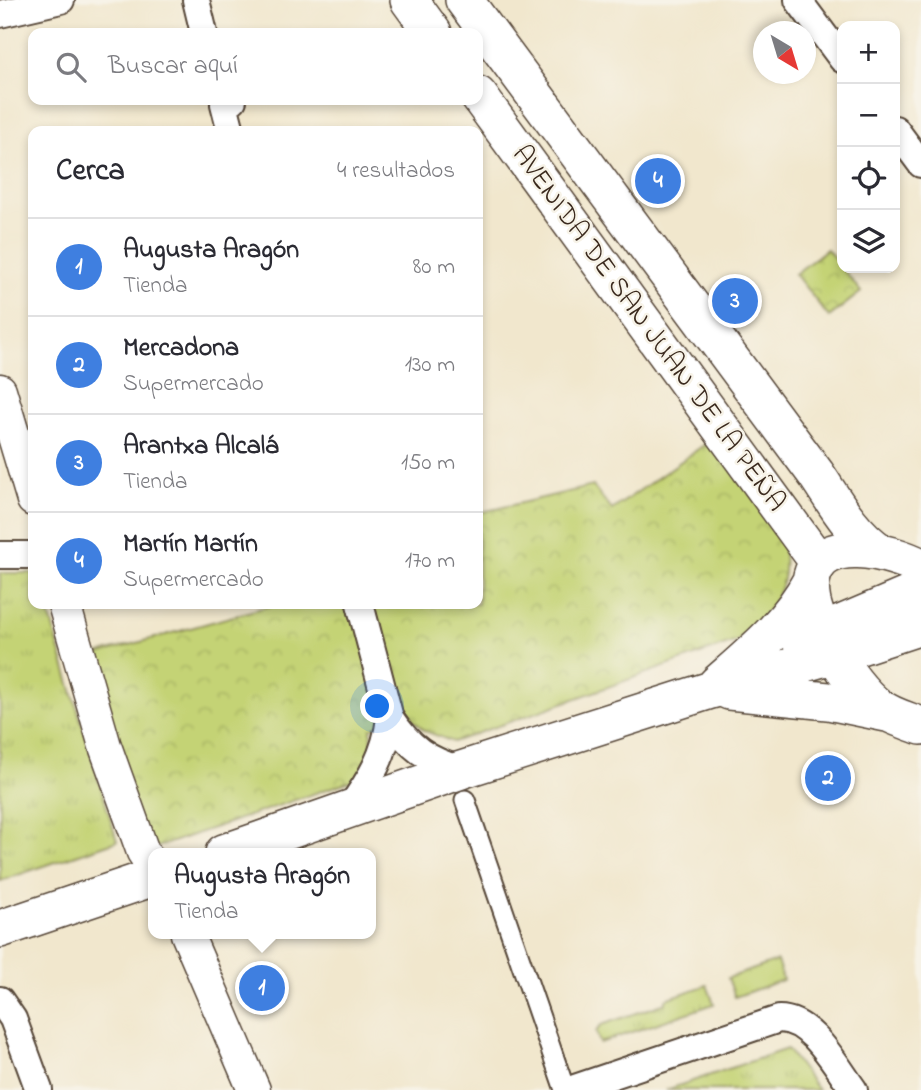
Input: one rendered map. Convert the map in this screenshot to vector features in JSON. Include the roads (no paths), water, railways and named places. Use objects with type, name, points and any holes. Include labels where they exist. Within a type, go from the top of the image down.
[{"type":"main road","name":"AVENIDA DE SAN JUAN DE LA PEÑA","points":[[464,0],[816,474],[849,523],[863,539],[880,552]]},
{"type":"main road","name":"AVENIDA DE SAN JUAN DE LA PEÑA","points":[[483,102],[815,572]]},
{"type":"main road","name":"AVENIDA DE SAN JUAN DE LA PEÑA","points":[[906,720],[868,697],[829,642],[812,600],[815,572],[832,555],[854,549],[880,552],[921,568]]},
{"type":"main road","points":[[711,690],[790,615],[815,572]]},
{"type":"main road","points":[[238,848],[349,809],[463,785],[829,642],[921,590]]},
{"type":"main road","points":[[829,642],[921,626]]},
{"type":"main road","points":[[711,690],[828,701],[906,720]]},
{"type":"main road","points":[[0,929],[148,879]]},
{"type":"street","points":[[0,14],[61,0]]},
{"type":"street","points":[[196,0],[203,28]]},
{"type":"street","points":[[798,0],[837,52]]},
{"type":"street","points":[[224,105],[230,126]]},
{"type":"street","points":[[900,136],[921,164]]},
{"type":"street","points":[[0,390],[28,483]]},
{"type":"street","points":[[0,555],[28,555]]},
{"type":"street","points":[[65,609],[105,746],[148,860]]},
{"type":"street","points":[[361,609],[390,718],[400,733],[463,785],[567,1090],[779,1019],[790,1019],[809,1031],[854,1090]]},
{"type":"street","points":[[349,809],[369,782],[383,754],[390,718]]},
{"type":"street","points":[[189,939],[254,1090]]},
{"type":"street","points":[[4,1015],[39,1090]]},
{"type":"place","name":"Martín Martín","points":[[658,181]]},
{"type":"place","name":"Arantxa Alcalá","points":[[735,301]]},
{"type":"place","name":"Mercadona","points":[[828,778]]},
{"type":"place","name":"Augusta Aragón","points":[[262,988]]}]
